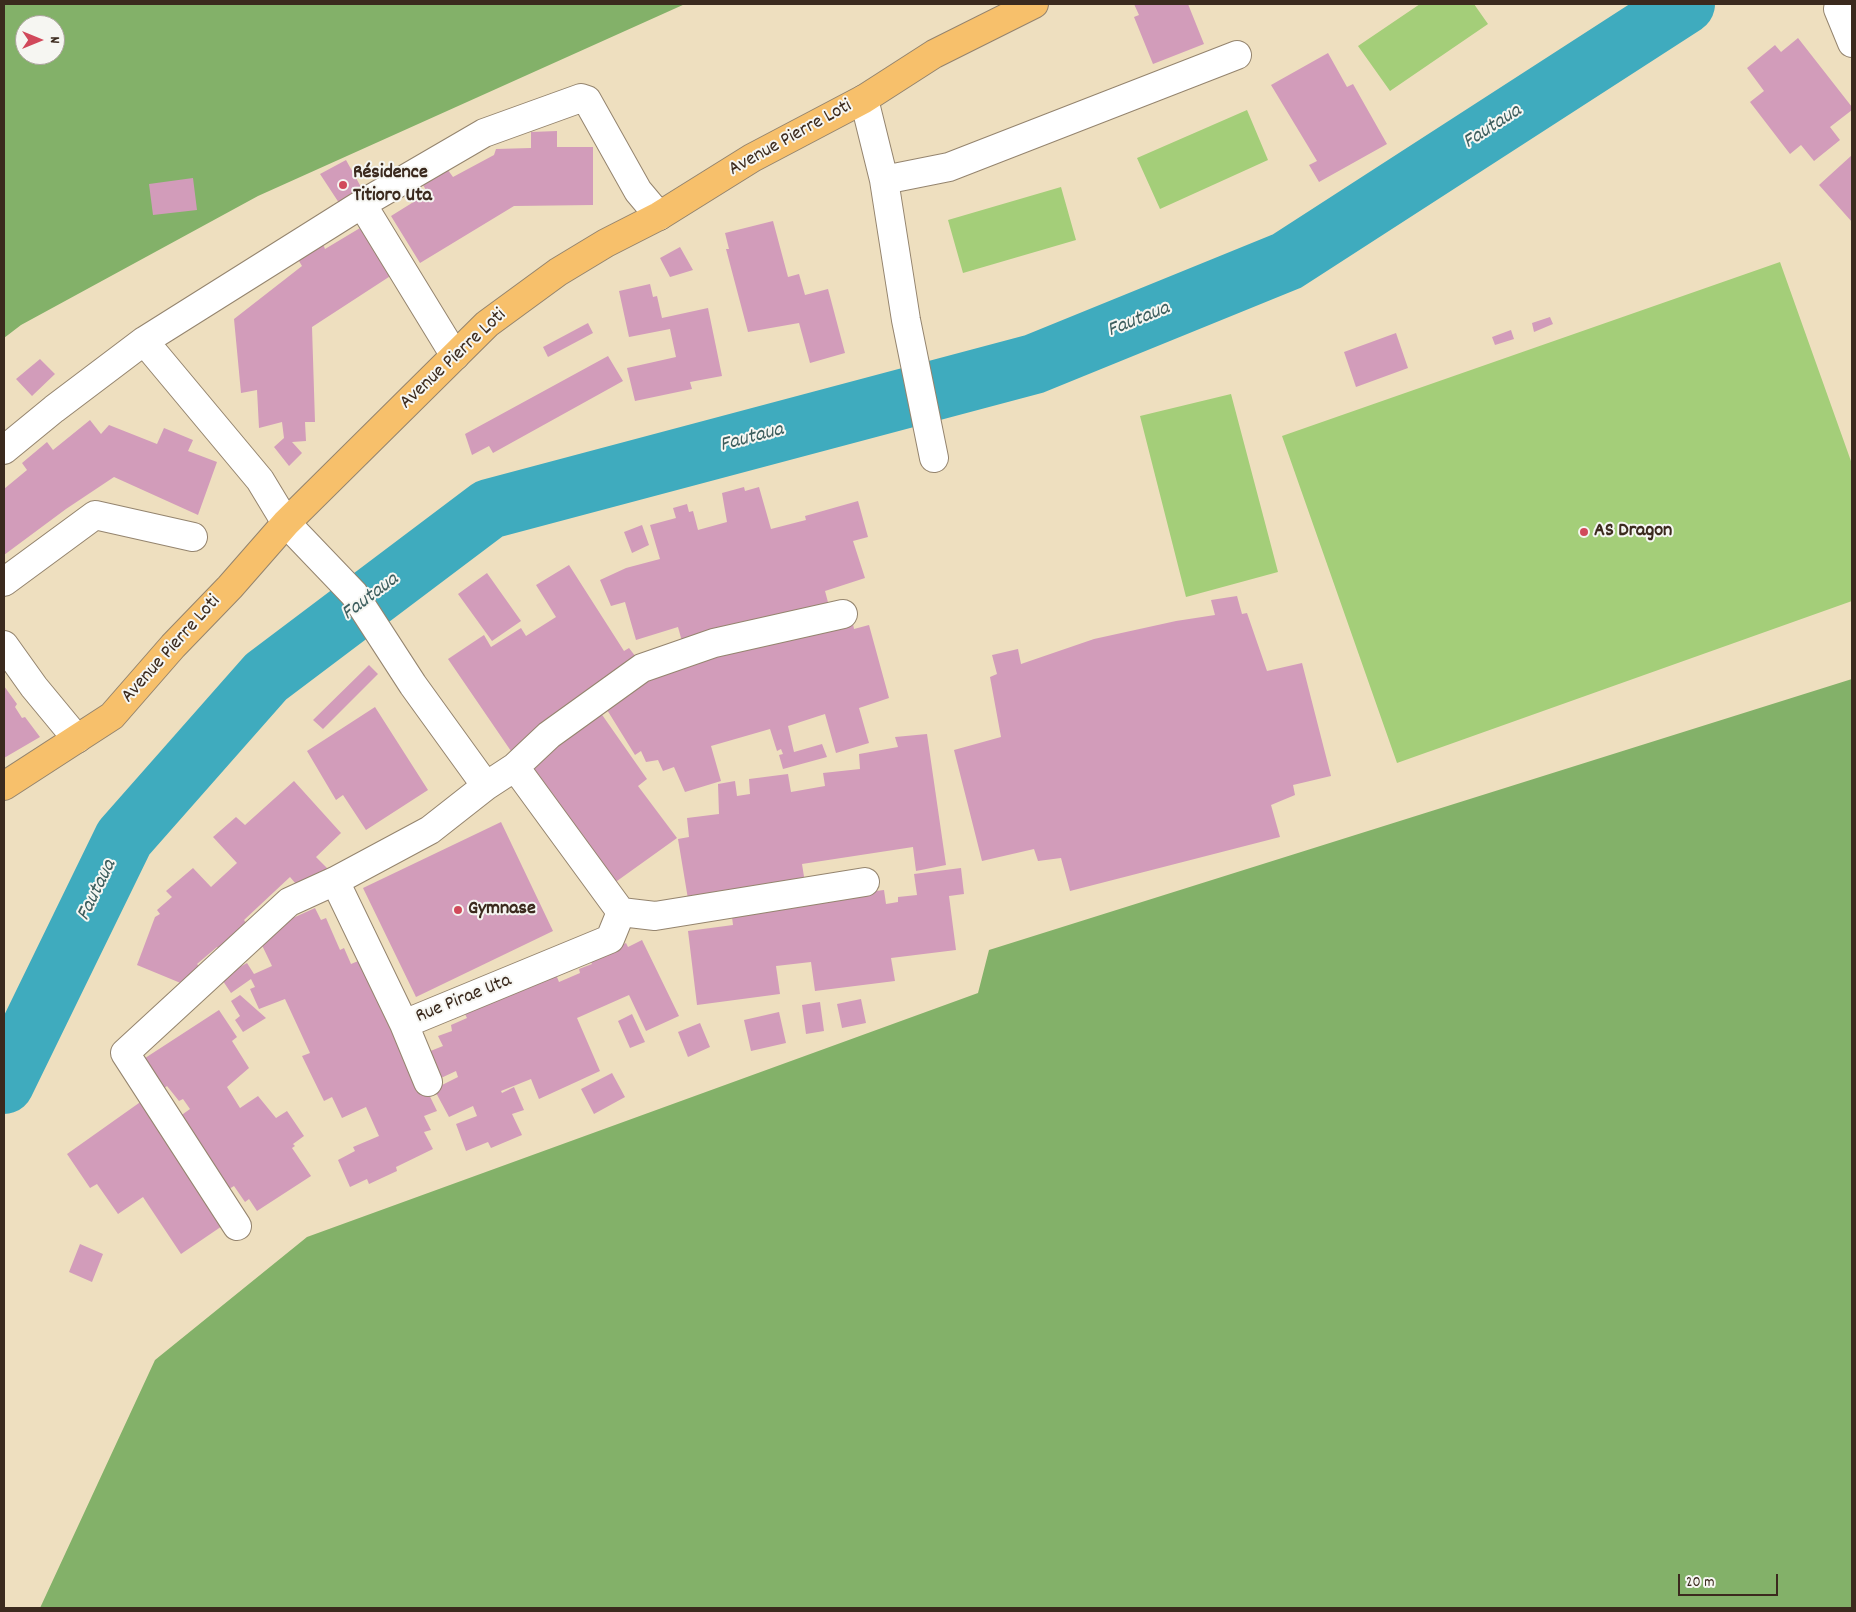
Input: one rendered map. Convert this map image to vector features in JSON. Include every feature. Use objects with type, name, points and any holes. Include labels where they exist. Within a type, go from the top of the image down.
[{"type":"main road","name":"Avenue Pierre Loti","points":[[4,786],[112,716],[173,646],[230,587],[286,523],[487,324],[558,272],[606,243],[659,216],[752,158],[864,99],[934,54],[1034,4]]},
{"type":"street","points":[[1839,4],[1838,9],[1851,36]]},
{"type":"street","points":[[884,180],[949,167],[1237,56]]},
{"type":"street","points":[[4,450],[54,409],[144,342],[362,204],[484,133],[581,98],[587,100],[638,191],[659,216]]},
{"type":"street","points":[[864,99],[884,180],[906,320],[934,458]]},
{"type":"street","points":[[362,204],[455,356]]},
{"type":"street","points":[[144,342],[260,480],[286,523],[354,594],[413,685],[486,786]]},
{"type":"street","points":[[4,582],[95,515],[193,537]]},
{"type":"street","points":[[237,1226],[125,1053],[289,902],[335,881],[430,830],[486,786],[515,767],[549,734],[642,668],[714,644],[843,614]]},
{"type":"street","points":[[4,646],[34,687],[77,739]]},
{"type":"street","points":[[515,767],[621,912],[655,916],[865,882]]},
{"type":"street","name":"Rue Pirae Uta","points":[[335,881],[404,1024],[610,939],[621,912]]},
{"type":"street","points":[[404,1024],[428,1082]]},
{"type":"green space","points":[[4,4],[685,4],[258,196],[21,325],[4,338]]},
{"type":"green space","points":[[1420,4],[1474,4],[1488,24],[1390,91],[1358,46]]},
{"type":"green space","points":[[1247,110],[1268,160],[1160,209],[1137,158]]},
{"type":"green space","points":[[1061,187],[1076,240],[963,273],[948,220]]},
{"type":"green space","name":"AS Dragon","points":[[1780,262],[1852,464],[1852,601],[1397,763],[1282,436]]},
{"type":"green space","points":[[1231,394],[1278,572],[1186,597],[1140,416]]},
{"type":"green space","points":[[1852,679],[1852,1608],[40,1608],[155,1360],[307,1237],[978,993],[989,950]]},
{"type":"building","points":[[1134,4],[1188,4],[1204,44],[1153,64],[1134,17],[1139,15]]},
{"type":"building","points":[[1798,38],[1852,107],[1852,110],[1830,127],[1840,140],[1814,161],[1801,145],[1790,154],[1750,102],[1764,91],[1747,68],[1775,45],[1781,52]]},
{"type":"building","points":[[1328,53],[1347,87],[1353,84],[1387,144],[1319,182],[1309,165],[1317,161],[1271,85]]},
{"type":"building","points":[[557,131],[557,147],[593,147],[593,205],[514,206],[420,263],[391,216],[428,193],[421,182],[445,166],[453,177],[494,155],[496,149],[531,148],[531,132]]},
{"type":"building","points":[[1852,155],[1852,222],[1819,185]]},
{"type":"building","name":"Résidence Titioro Uta","points":[[346,160],[366,196],[343,209],[320,174]]},
{"type":"building","points":[[193,178],[197,210],[153,215],[149,184]]},
{"type":"building","points":[[773,221],[788,277],[799,274],[805,295],[828,289],[845,353],[810,363],[799,323],[748,332],[726,249],[729,249],[725,233]]},
{"type":"building","points":[[365,225],[395,273],[312,327],[315,422],[305,422],[306,441],[292,442],[302,453],[289,466],[274,447],[284,438],[282,422],[259,428],[257,390],[241,393],[234,319],[302,266],[296,256],[321,239],[325,249]]},
{"type":"building","points":[[680,247],[693,270],[670,277],[660,258]]},
{"type":"building","points":[[650,284],[653,297],[657,296],[662,318],[708,308],[722,376],[690,382],[692,389],[635,401],[627,368],[676,357],[670,329],[629,337],[619,291]]},
{"type":"building","points":[[1550,317],[1553,324],[1534,332],[1532,323]]},
{"type":"building","points":[[588,323],[593,333],[548,357],[543,347]]},
{"type":"building","points":[[1511,330],[1514,339],[1495,345],[1492,337]]},
{"type":"building","points":[[1396,333],[1408,368],[1356,387],[1344,352]]},
{"type":"building","points":[[608,356],[623,381],[493,453],[489,446],[472,455],[465,434]]},
{"type":"building","points":[[40,359],[55,374],[32,396],[16,379]]},
{"type":"building","points":[[90,420],[101,434],[109,425],[157,444],[164,428],[193,440],[188,451],[217,462],[198,515],[114,477],[66,509],[4,555],[4,489],[27,470],[22,463],[47,442],[53,450]]},
{"type":"building","points":[[744,487],[745,491],[759,487],[771,529],[806,520],[805,516],[858,501],[868,537],[853,541],[865,578],[825,591],[829,606],[683,645],[678,627],[636,640],[625,602],[611,606],[600,580],[626,568],[660,559],[650,525],[676,518],[673,508],[687,504],[689,512],[693,511],[698,530],[727,522],[722,493]]},
{"type":"building","points":[[642,525],[649,545],[632,553],[624,532]]},
{"type":"building","points":[[569,565],[624,651],[629,648],[639,661],[513,754],[448,659],[484,635],[491,647],[521,628],[526,636],[556,617],[536,585]]},
{"type":"building","points":[[487,573],[521,621],[492,641],[458,594]]},
{"type":"building","points":[[1237,596],[1242,614],[1247,613],[1267,671],[1302,663],[1331,776],[1293,785],[1295,795],[1271,805],[1280,837],[1070,891],[1061,858],[1038,861],[1034,849],[982,861],[954,750],[1001,737],[990,677],[997,674],[992,655],[1018,649],[1021,664],[1094,639],[1176,621],[1215,615],[1211,600]]},
{"type":"building","points":[[853,624],[854,629],[869,625],[889,698],[859,708],[869,743],[836,753],[825,714],[788,726],[794,752],[822,744],[827,757],[783,769],[779,755],[783,754],[781,749],[777,751],[770,729],[711,746],[721,781],[685,792],[674,767],[663,771],[658,760],[646,762],[641,751],[635,755],[604,705],[648,672]]},
{"type":"building","points":[[369,665],[378,674],[323,729],[313,720]]},
{"type":"building","points":[[4,686],[17,704],[15,707],[22,718],[25,717],[40,737],[4,758]]},
{"type":"building","points":[[375,707],[428,790],[366,830],[343,795],[336,800],[307,751]]},
{"type":"building","points":[[598,709],[647,779],[638,786],[677,838],[610,886],[524,765]]},
{"type":"building","points":[[927,734],[946,865],[916,871],[913,847],[802,864],[805,883],[688,899],[678,839],[689,837],[687,818],[719,814],[718,784],[735,781],[737,796],[750,794],[749,779],[788,774],[791,792],[825,786],[823,773],[860,769],[859,754],[898,747],[895,737]]},
{"type":"building","points":[[294,781],[341,833],[316,857],[330,871],[296,884],[290,877],[244,920],[248,926],[222,951],[217,947],[197,964],[200,967],[183,984],[137,965],[155,917],[160,914],[157,910],[172,897],[166,891],[193,868],[211,887],[237,863],[213,837],[236,817],[245,825]]},
{"type":"building","name":"Gymnase","points":[[501,822],[553,931],[416,997],[363,888]]},
{"type":"building","points":[[961,868],[964,894],[949,896],[956,950],[891,958],[895,981],[815,991],[811,962],[776,966],[780,994],[697,1005],[688,931],[733,925],[731,909],[884,890],[886,904],[898,902],[898,897],[917,895],[914,874]]},
{"type":"building","points":[[315,908],[321,920],[326,918],[340,950],[344,948],[351,964],[363,959],[437,1111],[424,1116],[431,1130],[424,1132],[433,1149],[396,1167],[397,1171],[369,1184],[367,1179],[350,1187],[338,1160],[355,1151],[353,1147],[379,1136],[366,1107],[342,1118],[332,1097],[324,1101],[302,1056],[310,1053],[285,999],[259,1009],[250,989],[255,987],[251,979],[231,993],[219,975],[235,964],[238,968],[247,963],[254,974],[272,966],[258,937],[275,926]]},
{"type":"building","points":[[642,940],[679,1016],[646,1031],[629,995],[577,1018],[600,1071],[539,1099],[531,1079],[501,1091],[502,1093],[514,1087],[524,1110],[512,1114],[522,1135],[491,1148],[488,1142],[466,1151],[456,1124],[477,1116],[473,1106],[449,1117],[434,1089],[458,1077],[456,1071],[441,1078],[428,1052],[443,1046],[438,1036],[452,1031],[451,1025],[467,1018],[461,1006],[552,965],[559,982],[580,973],[579,969],[592,964],[590,959],[626,943],[628,947]]},
{"type":"building","points":[[240,995],[266,1018],[243,1032],[235,1020],[240,1016],[231,1001]]},
{"type":"building","points":[[861,999],[866,1023],[842,1028],[837,1004]]},
{"type":"building","points":[[820,1002],[824,1031],[806,1034],[802,1005]]},
{"type":"building","points":[[219,1010],[237,1037],[232,1041],[249,1068],[227,1087],[240,1108],[258,1096],[276,1118],[287,1111],[304,1136],[293,1144],[295,1146],[292,1148],[311,1176],[257,1211],[249,1199],[245,1202],[234,1186],[224,1192],[176,1119],[190,1109],[183,1099],[179,1101],[167,1086],[159,1092],[139,1062]]},
{"type":"building","points":[[779,1012],[786,1043],[751,1051],[744,1020]]},
{"type":"building","points":[[632,1014],[645,1042],[630,1048],[618,1021]]},
{"type":"building","points":[[700,1023],[710,1047],[688,1057],[678,1032]]},
{"type":"building","points":[[612,1073],[625,1097],[594,1114],[581,1089]]},
{"type":"building","points":[[146,1098],[228,1222],[181,1254],[143,1197],[118,1214],[97,1184],[90,1188],[67,1154]]},
{"type":"building","points":[[80,1244],[103,1254],[92,1282],[69,1272]]},
{"type":"waterway","name":"Fautaua","points":[[4,1084],[124,838],[266,677],[489,509],[1034,364],[1287,261],[1685,4]]},
{"type":"place","name":"Résidence Titioro Uta","points":[[343,185]]},
{"type":"place","name":"AS Dragon","points":[[1584,532]]},
{"type":"place","name":"Gymnase","points":[[458,910]]}]
